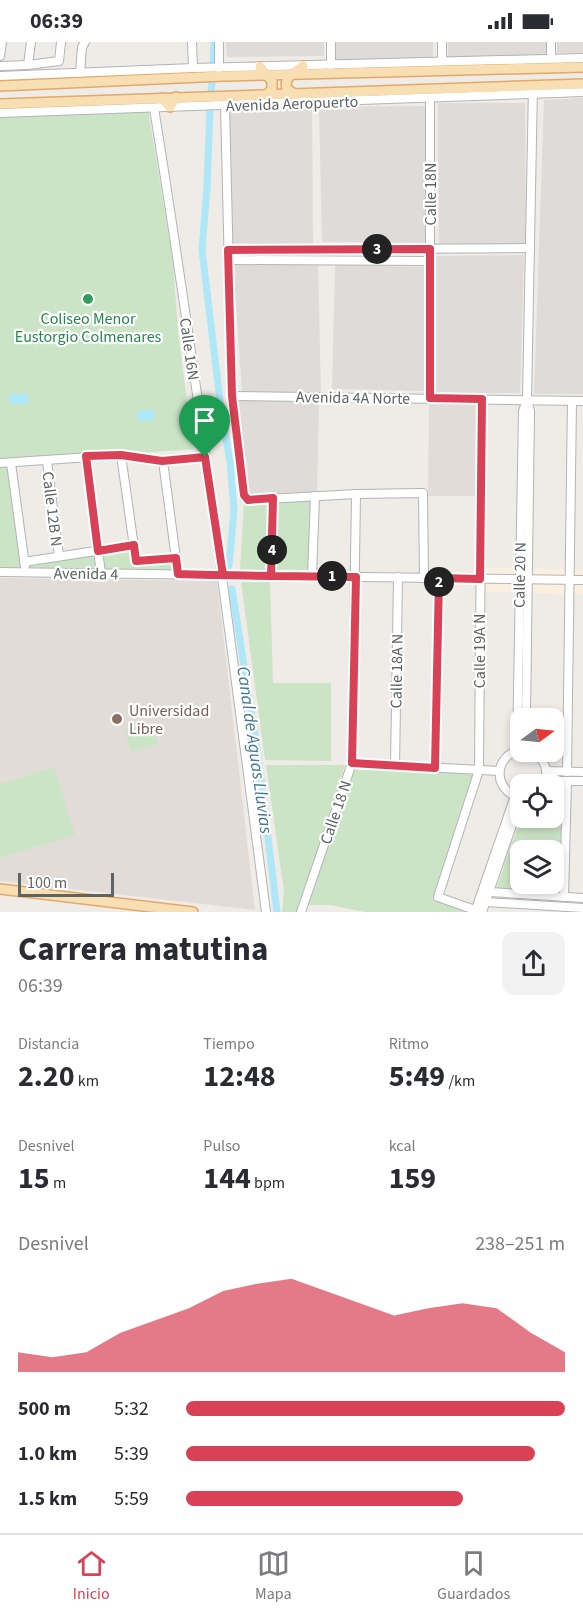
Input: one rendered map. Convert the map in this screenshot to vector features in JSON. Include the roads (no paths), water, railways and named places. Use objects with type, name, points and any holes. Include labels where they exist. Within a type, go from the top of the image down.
[{"type":"main road","name":"Avenida Aeropuerto","points":[[0,86],[523,64],[583,67]]},
{"type":"main road","points":[[294,94],[287,89],[286,81],[303,66]]},
{"type":"main road","points":[[260,67],[268,75],[273,85],[267,95]]},
{"type":"main road","name":"Avenida Aeropuerto","points":[[0,104],[176,97],[533,90],[583,84]]},
{"type":"main road","points":[[162,98],[170,107],[176,97]]},
{"type":"main road","points":[[15,113],[24,104]]},
{"type":"main road","points":[[0,889],[193,912]]},
{"type":"street","points":[[0,56],[2,42]]},
{"type":"street","points":[[27,65],[31,42]]},
{"type":"street","points":[[0,66],[59,61],[61,42]]},
{"type":"street","points":[[80,73],[82,47],[85,42]]},
{"type":"street","points":[[192,42],[193,68]]},
{"type":"street","points":[[219,42],[219,68]]},
{"type":"street","points":[[331,42],[331,65]]},
{"type":"street","points":[[442,42],[442,61]]},
{"type":"street","points":[[551,42],[551,58]]},
{"type":"street","name":"Avenida Aeropuerto","points":[[0,76],[442,61],[523,64],[551,58],[583,58]]},
{"type":"street","name":"Avenida Aeropuerto","points":[[0,113],[430,98],[533,90],[583,92]]},
{"type":"street","name":"Calle 20 N","points":[[526,708],[523,411],[527,400],[533,90]]},
{"type":"street","name":"Calle 18N","points":[[430,98],[430,398]]},
{"type":"street","points":[[225,105],[232,396],[244,495],[248,500],[423,493],[424,578]]},
{"type":"street","name":"Calle 16N","points":[[154,108],[223,575],[266,912]]},
{"type":"street","points":[[228,250],[530,248]]},
{"type":"street","points":[[228,260],[430,261]]},
{"type":"street","name":"Avenida 4A Norte","points":[[232,396],[583,401]]},
{"type":"street","name":"Calle 19A N","points":[[477,911],[438,897],[479,770],[482,399]]},
{"type":"street","points":[[567,772],[572,401]]},
{"type":"street","points":[[0,463],[47,461],[86,456],[121,455],[162,461],[205,457]]},
{"type":"street","points":[[121,455],[136,561],[176,558]]},
{"type":"street","points":[[86,456],[101,573]]},
{"type":"street","name":"Calle 12B N","points":[[47,461],[59,556]]},
{"type":"street","points":[[162,461],[178,574]]},
{"type":"street","points":[[10,464],[26,572]]},
{"type":"street","name":"Calle 18 N","points":[[301,912],[352,763],[356,494]]},
{"type":"street","points":[[312,576],[315,496]]},
{"type":"street","points":[[271,576],[273,498]]},
{"type":"street","points":[[24,562],[134,545]]},
{"type":"street","name":"Avenida 4","points":[[0,572],[583,580]]},
{"type":"street","name":"Calle 18A N","points":[[395,766],[398,577]]},
{"type":"street","points":[[435,768],[439,578]]},
{"type":"street","name":"Calle 20 N","points":[[520,708],[523,579]]},
{"type":"street","points":[[510,755],[505,758],[499,771],[503,786],[510,791]]},
{"type":"street","points":[[542,762],[546,774]]},
{"type":"street","points":[[352,763],[499,771]]},
{"type":"street","points":[[547,771],[583,772]]},
{"type":"street","points":[[564,781],[583,781]]},
{"type":"street","points":[[564,897],[567,781]]},
{"type":"street","points":[[477,911],[510,822]]},
{"type":"street","points":[[477,911],[486,902],[490,892],[510,827]]},
{"type":"street","points":[[490,892],[583,898]]},
{"type":"street","points":[[486,902],[583,908]]},
{"type":"water","points":[[9,394],[28,394],[28,404],[9,404]]},
{"type":"water","points":[[138,410],[154,410],[154,420],[137,421]]},
{"type":"waterway","name":"Canal de Aguas Lluvias","points":[[213,64],[214,42]]},
{"type":"waterway","name":"Canal de Aguas Lluvias","points":[[211,93],[212,82]]},
{"type":"waterway","name":"Canal de Aguas Lluvias","points":[[210,108],[202,250],[221,409],[230,462],[234,510],[229,566]]},
{"type":"waterway","name":"Canal de Aguas Lluvias","points":[[232,589],[259,762],[277,912]]},
{"type":"place","name":"Coliseo Menor Eustorgio Colmenares","points":[[88,299]]},
{"type":"place","name":"Universidad Libre","points":[[117,719]]}]
